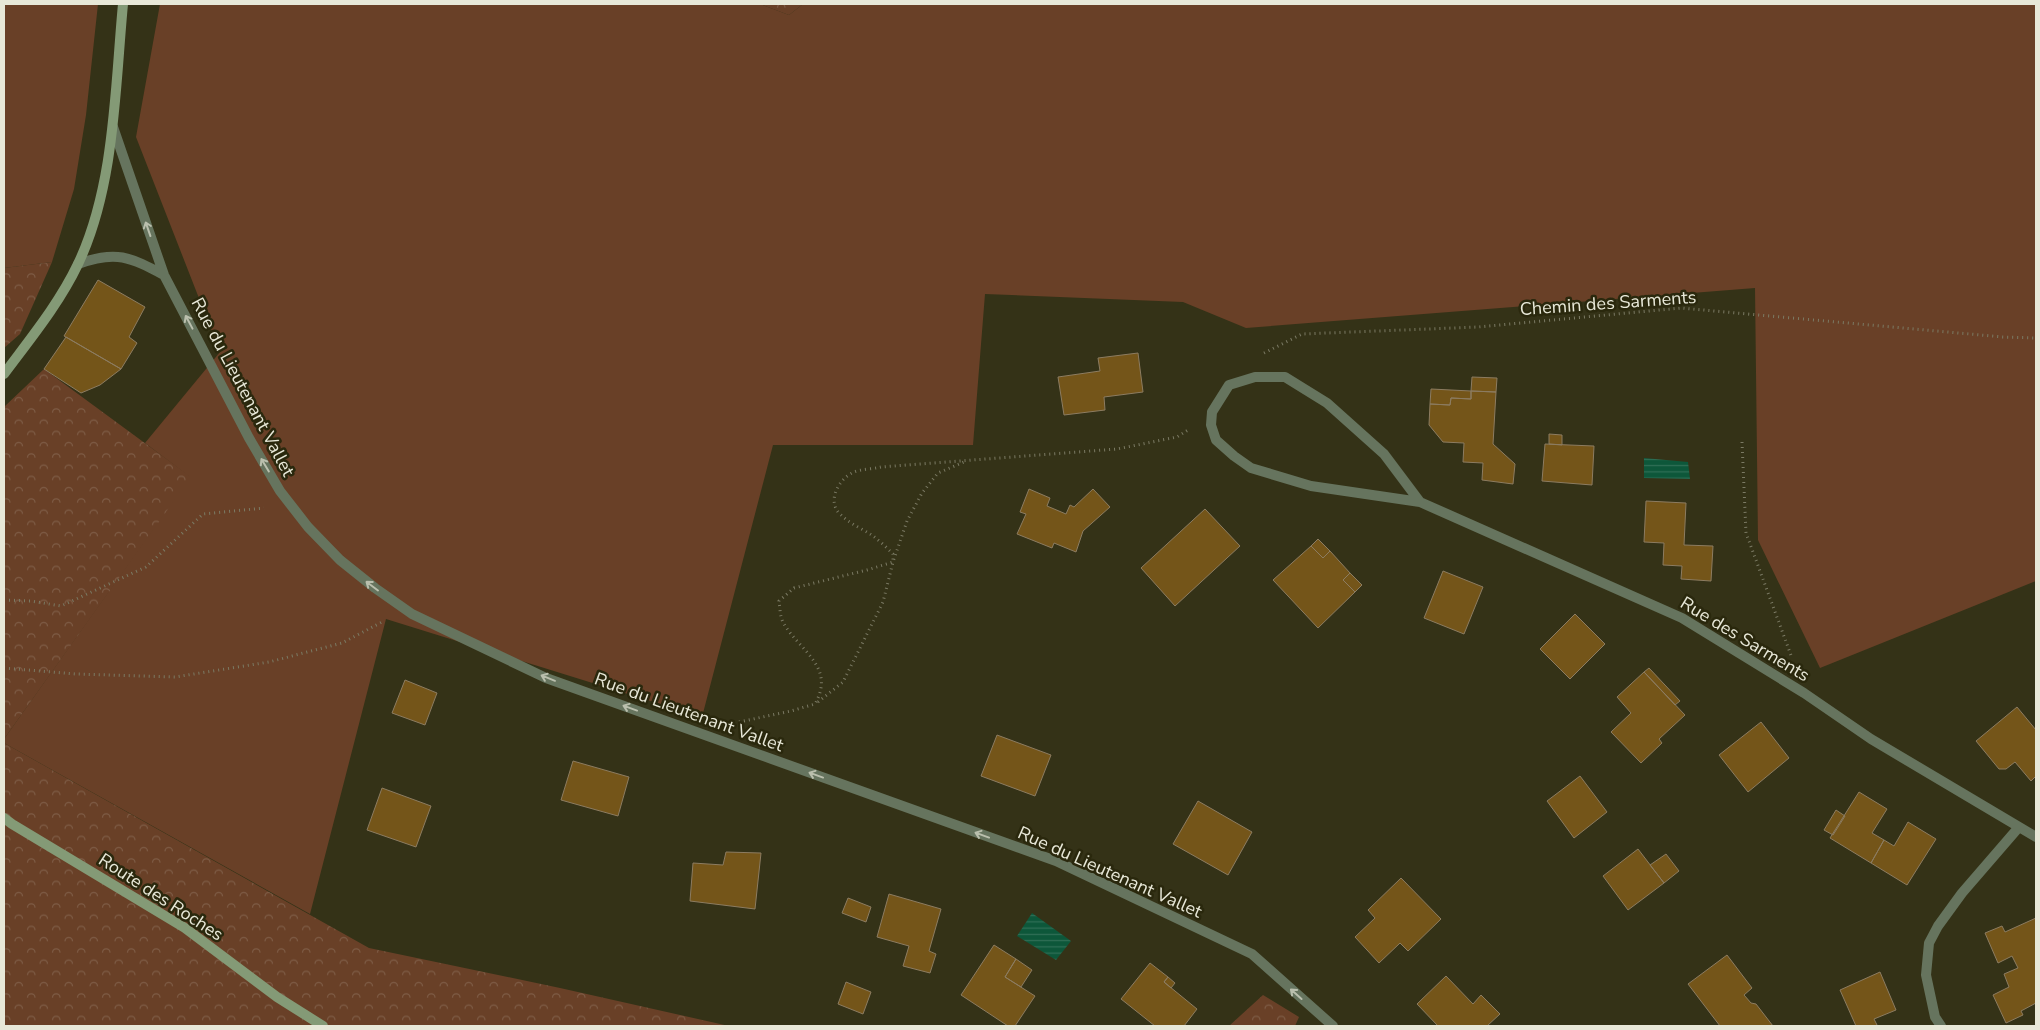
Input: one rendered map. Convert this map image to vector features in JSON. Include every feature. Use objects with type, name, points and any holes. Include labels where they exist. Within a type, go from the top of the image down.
[{"type":"main road","points":[[4,374],[42,324],[78,264],[92,225],[113,127],[123,4]]},
{"type":"main road","name":"Route des Roches","points":[[4,818],[185,928],[277,997],[323,1026]]},
{"type":"street","name":"Rue du Lieutenant Vallet","points":[[113,127],[164,275],[249,438],[280,491],[308,527],[340,560],[375,588],[412,614],[537,674],[1065,866],[1252,954],[1332,1026]]},
{"type":"street","points":[[78,264],[98,256],[113,255],[138,261],[164,275]]},
{"type":"street","name":"Rue des Sarments","points":[[1420,502],[1384,454],[1326,403],[1285,377],[1255,377],[1229,385],[1212,412],[1211,425],[1216,440],[1251,468],[1311,486],[1420,502],[1682,618],[1804,692],[1871,739],[2036,837]]},
{"type":"street","points":[[1941,1026],[1935,1017],[1926,975],[1929,943],[1938,926],[1962,893],[2019,827]]},
{"type":"path","name":"Chemin des Sarments","points":[[1257,356],[1302,334],[1478,327],[1681,308],[2003,337],[2036,338]]},
{"type":"path","points":[[893,562],[893,554],[887,548],[874,536],[841,516],[835,508],[835,492],[839,484],[854,472],[881,467],[1117,449],[1177,437],[1212,412]]},
{"type":"path","points":[[1742,442],[1746,533],[1804,692]]},
{"type":"path","points":[[709,736],[738,722],[815,704],[843,682],[883,602],[893,562],[907,521],[922,493],[938,473],[969,460]]},
{"type":"path","points":[[4,600],[31,601],[61,606],[146,567],[203,514]]},
{"type":"path","points":[[815,704],[821,693],[822,682],[819,672],[814,660],[783,623],[778,601],[794,588],[893,562]]},
{"type":"path","points":[[4,668],[76,674],[175,677],[269,662],[342,643],[391,617]]},
{"type":"green space","points":[[4,4],[98,4],[86,115],[74,189],[52,262],[4,268]]},
{"type":"green space","points":[[160,4],[760,4],[789,15],[803,4],[2036,4],[2036,581],[1820,668],[1758,540],[1755,288],[1246,328],[1183,302],[985,294],[973,445],[773,445],[702,717],[386,619],[310,914],[4,743],[4,739],[190,477],[145,443],[220,352],[136,137]]},
{"type":"green space","points":[[760,4],[803,4],[789,15]]},
{"type":"green space","points":[[52,262],[20,334],[4,348],[4,268]]},
{"type":"green space","points":[[44,369],[191,477],[4,739],[4,407]]},
{"type":"green space","points":[[4,743],[369,948],[729,1026],[4,1026]]},
{"type":"green space","points":[[1263,995],[1299,1017],[1295,1026],[1229,1026]]},
{"type":"shaded area","points":[[1644,458],[1688,462],[1690,479],[1644,478]]},
{"type":"shaded area","points":[[1032,913],[1071,941],[1056,960],[1017,936]]},
{"type":"building","points":[[98,280],[145,307],[129,337],[137,343],[121,369],[64,336]]},
{"type":"building","points":[[66,337],[121,369],[100,385],[81,393],[44,369]]},
{"type":"building","points":[[1138,353],[1143,392],[1104,397],[1105,410],[1064,415],[1058,377],[1100,371],[1098,358]]},
{"type":"building","points":[[1472,377],[1497,378],[1496,392],[1471,391]]},
{"type":"building","points":[[1431,389],[1471,391],[1471,399],[1451,398],[1450,405],[1430,404]]},
{"type":"building","points":[[1471,391],[1496,392],[1493,444],[1515,464],[1513,484],[1482,480],[1483,463],[1463,462],[1464,443],[1443,442],[1429,425],[1430,404],[1450,405],[1451,398],[1471,399]]},
{"type":"building","points":[[1549,434],[1562,435],[1562,445],[1549,444]]},
{"type":"building","points":[[1545,444],[1594,446],[1592,485],[1542,481]]},
{"type":"building","points":[[1029,489],[1050,498],[1047,506],[1066,514],[1070,505],[1074,507],[1093,489],[1110,507],[1083,531],[1076,552],[1054,543],[1052,548],[1017,534],[1026,514],[1020,512]]},
{"type":"building","points":[[1646,501],[1686,503],[1684,545],[1713,546],[1711,581],[1681,579],[1682,566],[1663,565],[1664,543],[1644,542]]},
{"type":"building","points":[[1205,509],[1240,546],[1175,606],[1141,568]]},
{"type":"building","points":[[1318,539],[1330,551],[1323,558],[1311,546]]},
{"type":"building","points":[[1311,546],[1323,558],[1330,551],[1350,573],[1343,580],[1355,592],[1318,628],[1273,580]]},
{"type":"building","points":[[1443,571],[1483,587],[1464,634],[1424,618]]},
{"type":"building","points":[[1350,573],[1362,585],[1355,592],[1343,580]]},
{"type":"building","points":[[1575,614],[1605,644],[1570,679],[1540,649]]},
{"type":"building","points":[[1649,668],[1680,701],[1675,705],[1644,672]]},
{"type":"building","points":[[1644,672],[1685,715],[1659,739],[1662,743],[1641,763],[1611,732],[1631,713],[1617,697]]},
{"type":"building","points":[[405,680],[437,693],[425,725],[392,713]]},
{"type":"building","points":[[2017,707],[2036,730],[2036,776],[2031,781],[2015,762],[2006,769],[1999,769],[1976,741]]},
{"type":"building","points":[[1761,722],[1789,758],[1748,792],[1719,755]]},
{"type":"building","points":[[997,735],[1051,755],[1035,796],[981,776]]},
{"type":"building","points":[[573,761],[629,777],[618,816],[561,800]]},
{"type":"building","points":[[1580,776],[1607,812],[1574,838],[1547,801]]},
{"type":"building","points":[[382,788],[431,806],[416,847],[367,830]]},
{"type":"building","points":[[1859,792],[1887,809],[1872,833],[1884,840],[1871,863],[1830,838]]},
{"type":"building","points":[[1198,801],[1252,832],[1228,875],[1173,844]]},
{"type":"building","points":[[1836,810],[1845,816],[1833,835],[1824,830]]},
{"type":"building","points":[[1908,822],[1936,839],[1907,885],[1871,863],[1884,840],[1894,846]]},
{"type":"building","points":[[1638,849],[1664,883],[1628,910],[1603,876]]},
{"type":"building","points":[[726,852],[761,853],[755,909],[690,901],[693,863],[723,865]]},
{"type":"building","points":[[1666,854],[1679,871],[1664,883],[1650,865]]},
{"type":"building","points":[[1401,878],[1441,919],[1408,951],[1400,943],[1379,963],[1355,937],[1375,918],[1368,910]]},
{"type":"building","points":[[889,894],[941,909],[929,951],[936,954],[930,973],[903,966],[909,946],[877,937]]},
{"type":"building","points":[[848,898],[871,907],[866,922],[842,913]]},
{"type":"building","points":[[2036,918],[2036,1003],[2021,1011],[2023,1015],[2006,1023],[1993,995],[2009,987],[2004,974],[2018,968],[2012,956],[1998,963],[1985,933],[2002,926],[2005,932]]},
{"type":"building","points":[[994,945],[1016,959],[1005,977],[1035,996],[1015,1026],[1008,1026],[961,995]]},
{"type":"building","points":[[1727,955],[1752,988],[1744,995],[1751,1003],[1756,1004],[1773,1026],[1720,1026],[1688,984]]},
{"type":"building","points":[[1016,959],[1032,970],[1021,987],[1005,977]]},
{"type":"building","points":[[1150,963],[1168,977],[1164,982],[1197,1009],[1184,1026],[1155,1026],[1121,999]]},
{"type":"building","points":[[1880,972],[1896,1010],[1874,1019],[1877,1025],[1856,1026],[1840,990]]},
{"type":"building","points":[[1446,976],[1473,1004],[1481,995],[1500,1014],[1487,1026],[1438,1026],[1417,1004]]},
{"type":"building","points":[[1168,977],[1175,983],[1171,988],[1164,982]]},
{"type":"building","points":[[846,982],[871,992],[863,1014],[838,1004]]}]
